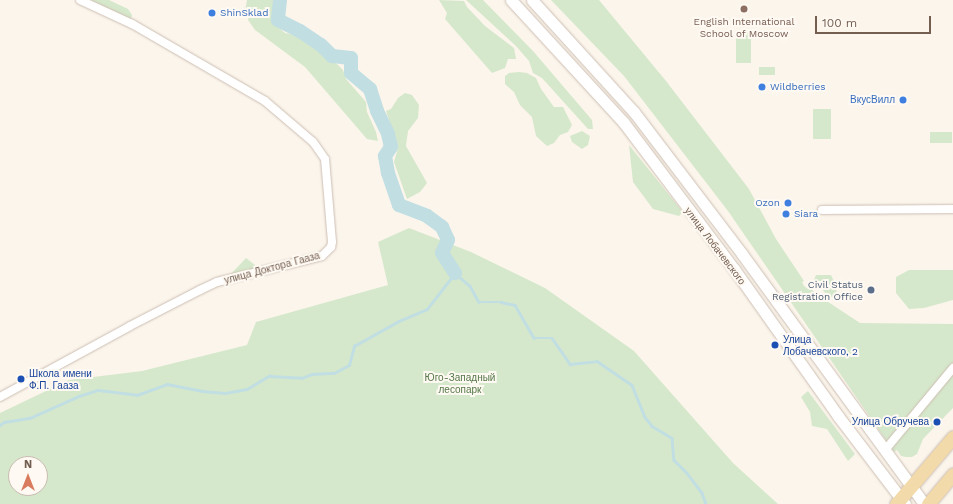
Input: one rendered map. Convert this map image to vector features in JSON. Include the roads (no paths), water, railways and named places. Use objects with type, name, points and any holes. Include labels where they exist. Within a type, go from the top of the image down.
[{"type":"main road","name":"улица Лобачевского","points":[[511,0],[624,123],[734,269],[901,502]]},
{"type":"main road","name":"улица Лобачевского","points":[[532,0],[634,112],[724,230],[924,504]]},
{"type":"main road","points":[[901,502],[911,487],[953,437]]},
{"type":"main road","points":[[928,504],[953,474]]},
{"type":"street","name":"улица Доктора Гааза","points":[[0,397],[130,326],[216,282],[322,256],[331,247],[332,242],[325,159],[313,142],[265,101],[132,24],[80,0]]},
{"type":"street","points":[[822,210],[953,209]]},
{"type":"street","points":[[884,450],[953,368]]},
{"type":"waterway","points":[[280,0],[278,20],[300,31],[321,45],[332,56],[351,58],[351,73],[370,89],[377,111],[388,134],[391,147],[385,156],[388,173],[399,205],[427,216],[442,227],[448,240],[442,253],[455,273]]},
{"type":"waterway","points":[[0,425],[4,422],[30,418],[79,396],[98,390],[137,395],[167,384],[202,391],[225,393],[247,389],[269,376],[302,378],[312,374],[334,373],[349,365],[354,346],[399,321],[427,309],[455,273],[470,286],[479,302],[501,302],[515,305],[534,338],[552,338],[570,364],[597,361],[632,385],[645,417],[652,426],[672,438],[674,460],[687,473],[702,493],[706,504]]},
{"type":"place","name":"English International School of Moscow","points":[[744,9]]},
{"type":"place","name":"ShinSklad","points":[[212,13]]},
{"type":"place","name":"Wildberries","points":[[762,87]]},
{"type":"place","name":"ВкусВилл","points":[[903,100]]},
{"type":"place","name":"Ozon","points":[[788,203]]},
{"type":"place","name":"Siara","points":[[786,214]]},
{"type":"place","name":"Civil Status Registration Office","points":[[871,290]]},
{"type":"place","name":"Улица Лобачевского, 2","points":[[775,345]]},
{"type":"place","name":"Школа имени Ф.П. Гааза","points":[[21,379]]},
{"type":"place","name":"Улица Обручева","points":[[937,422]]},
{"type":"park label","name":"Юго-Западный лесопарк","points":[[460,382]]}]
